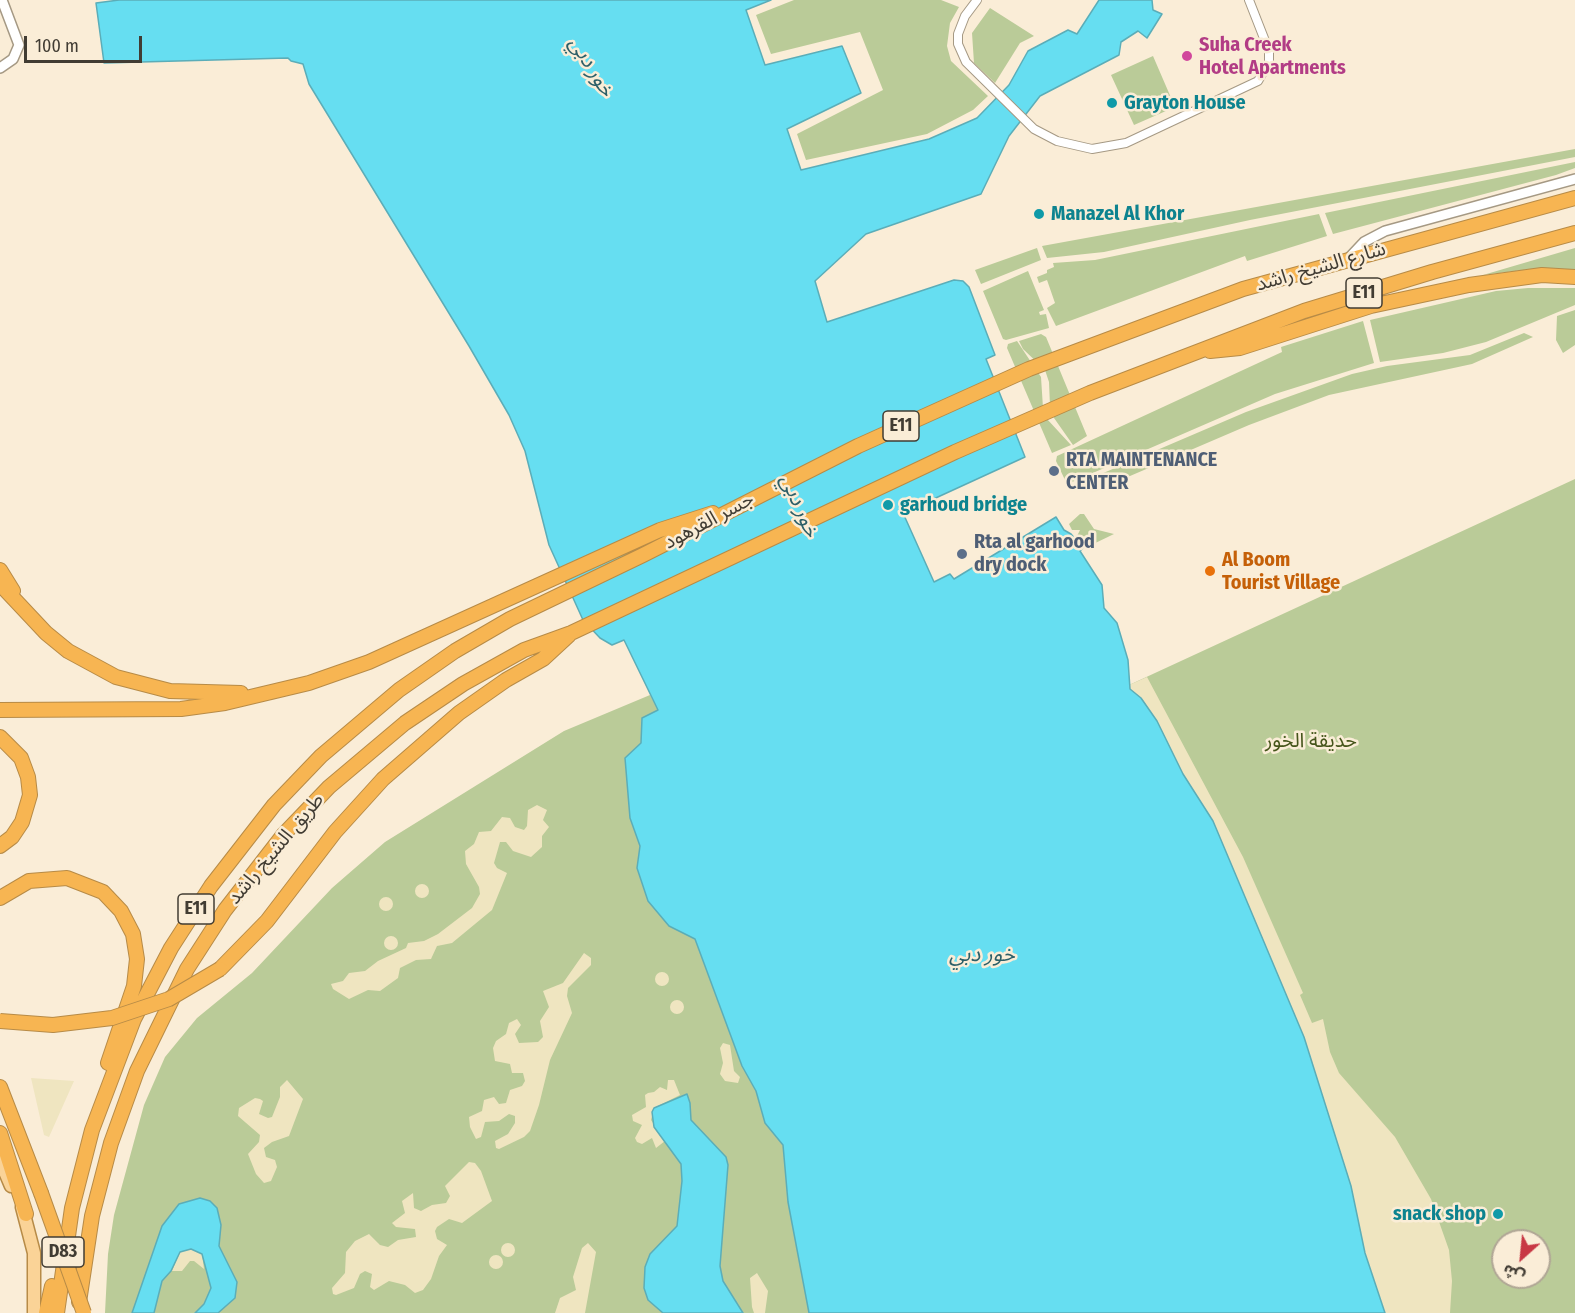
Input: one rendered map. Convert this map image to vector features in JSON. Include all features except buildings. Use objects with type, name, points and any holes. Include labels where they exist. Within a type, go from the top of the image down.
[{"type":"highway","name":"شارع الشيخ راشد","points":[[1073,352],[1243,289],[1575,198]]},
{"type":"highway","name":"شارع الشيخ راشد","points":[[1090,393],[1199,350],[1347,298],[1575,233]]},
{"type":"highway","points":[[1199,350],[1240,348],[1371,306],[1469,285],[1542,275],[1575,277]]},
{"type":"highway","name":"جسر القرهود","points":[[510,619],[901,426],[1073,352]]},
{"type":"highway","name":"جسر القرهود","points":[[571,633],[955,452],[1090,393]]},
{"type":"highway","points":[[0,710],[181,708],[225,703],[268,693],[349,669],[660,530],[732,508]]},
{"type":"highway","points":[[0,570],[27,614]]},
{"type":"highway","points":[[0,584],[27,614],[68,651],[116,677],[143,686],[197,694],[268,693]]},
{"type":"highway","name":"طريق الشيخ راشد","points":[[57,1313],[65,1247],[81,1169],[104,1094],[134,1018],[171,948],[211,886],[274,805],[321,756],[372,711],[427,670],[510,619]]},
{"type":"highway","points":[[0,1022],[53,1025],[112,1018],[169,999],[220,969],[267,921],[335,832],[383,779],[466,707],[553,652],[571,633]]},
{"type":"highway","name":"طريق الشيخ راشد","points":[[78,1313],[92,1216],[123,1107],[169,1002],[225,910],[284,834],[353,765],[434,703],[524,650],[571,633]]},
{"type":"highway","points":[[0,737],[21,758],[30,786],[28,804],[22,822],[12,837],[0,846]]},
{"type":"highway","points":[[0,898],[29,881],[67,878],[103,892],[128,922],[136,946],[136,973],[130,999],[111,1050],[104,1094]]},
{"type":"highway","name":"D83","points":[[0,1087],[84,1313]]},
{"type":"highway","name":"D83","points":[[0,1133],[26,1214]]},
{"type":"highway","points":[[46,1313],[65,1247]]},
{"type":"main road","points":[[0,1160],[26,1214],[35,1273],[34,1313]]},
{"type":"street","points":[[0,68],[13,59],[18,45],[18,37],[10,24],[2,0]]},
{"type":"street","points":[[977,0],[965,16],[958,34],[961,53],[976,72],[1034,129],[1074,146],[1092,148],[1116,146],[1181,119],[1258,81],[1269,62],[1269,51],[1249,0]]},
{"type":"street","points":[[0,20],[10,24]]},
{"type":"street","points":[[1348,259],[1364,242],[1385,231],[1575,179]]},
{"type":"green space","points":[[794,0],[941,0],[959,7],[950,23],[947,46],[951,61],[988,96],[973,110],[927,134],[806,160],[797,134],[883,90],[860,32],[771,54],[756,15]]},
{"type":"green space","points":[[990,8],[1034,36],[1020,43],[995,83],[974,63],[972,33]]},
{"type":"green space","points":[[1153,56],[1175,107],[1134,125],[1111,75]]},
{"type":"green space","points":[[1575,149],[1575,157],[1250,220],[1104,252],[1047,258],[1042,246]]},
{"type":"green space","points":[[1575,162],[1575,168],[1556,175],[1333,234],[1325,213]]},
{"type":"green space","points":[[1319,214],[1327,236],[1247,261],[1245,256],[1056,326],[1047,308],[1055,303],[1047,280],[1039,283],[1037,277],[1054,267],[1053,263],[1095,260]]},
{"type":"green space","points":[[1037,248],[1041,260],[981,284],[975,270]]},
{"type":"green space","points":[[1575,248],[1575,269],[1532,269],[1483,275]]},
{"type":"green space","points":[[1028,271],[1044,310],[1039,312],[1040,315],[1046,314],[1049,328],[1003,339],[983,291]]},
{"type":"green space","points":[[1575,288],[1575,305],[1486,342],[1443,353],[1380,362],[1370,320],[1496,291]]},
{"type":"green space","points":[[1575,310],[1575,345],[1563,353],[1556,340],[1557,316]]},
{"type":"green space","points":[[1363,321],[1374,363],[1275,394],[1072,482],[1065,480],[1056,461],[1057,456],[1282,352],[1281,347]]},
{"type":"green space","points":[[1524,333],[1533,337],[1472,364],[1329,395],[1249,425],[1123,479],[1121,474],[1112,479],[1110,475],[1103,478],[1101,474],[1246,412],[1352,374],[1387,366],[1470,355]]},
{"type":"green space","points":[[1041,334],[1046,337],[1087,436],[1073,445],[1054,418],[1045,370],[1023,349],[1019,341]]},
{"type":"green space","points":[[1017,341],[1041,377],[1043,408],[1047,419],[1071,445],[1052,453],[1007,348],[1008,344]]},
{"type":"green space","name":"حديقة الخور","points":[[1575,479],[1575,1313],[1385,1313],[1304,1037],[1227,857],[1129,685]]},
{"type":"green space","points":[[1080,514],[1084,514],[1094,529],[1114,534],[1085,548],[1077,536],[1080,530],[1072,530],[1069,524]]},
{"type":"green space","points":[[650,695],[658,710],[642,718],[641,743],[636,748],[630,818],[640,846],[637,868],[669,926],[695,939],[742,1066],[756,1091],[765,1123],[783,1145],[788,1202],[809,1313],[105,1313],[108,1254],[114,1215],[144,1105],[165,1057],[197,1018],[252,973],[332,888],[385,842],[564,731]]},
{"type":"sand","points":[[1147,677],[1243,857],[1303,993],[1300,995],[1312,1023],[1323,1019],[1330,1052],[1339,1073],[1395,1137],[1431,1199],[1449,1250],[1452,1281],[1450,1313],[1385,1313],[1365,1253],[1351,1186],[1304,1037],[1213,821],[1183,774],[1157,721],[1142,699],[1130,689],[1129,685]]},
{"type":"sand","points":[[537,805],[547,810],[543,820],[549,827],[542,836],[542,847],[531,857],[513,851],[506,842],[500,842],[494,863],[497,868],[507,873],[492,910],[452,943],[437,946],[431,959],[416,960],[400,968],[398,978],[380,991],[368,990],[349,999],[333,989],[331,984],[343,981],[349,973],[365,971],[378,961],[406,948],[408,943],[424,941],[438,934],[472,908],[480,894],[479,887],[466,864],[465,851],[474,844],[479,832],[491,831],[502,817],[510,818],[515,827],[524,830],[527,826],[528,810]]},
{"type":"sand","points":[[422,884],[427,886],[429,891],[427,896],[422,898],[417,896],[415,891],[417,886]]},
{"type":"sand","points":[[386,897],[391,899],[393,904],[391,909],[386,911],[381,909],[379,904],[381,899]]},
{"type":"sand","points":[[391,936],[396,938],[398,943],[396,948],[391,950],[386,948],[384,943],[386,938]]},
{"type":"sand","points":[[584,953],[591,958],[591,965],[568,988],[567,996],[572,1013],[550,1060],[530,1131],[524,1137],[499,1149],[496,1148],[495,1141],[508,1134],[515,1123],[515,1116],[509,1114],[499,1121],[485,1122],[481,1137],[476,1139],[470,1127],[469,1117],[482,1111],[484,1100],[494,1097],[499,1104],[506,1103],[510,1090],[522,1086],[525,1081],[523,1073],[512,1073],[510,1064],[495,1061],[493,1048],[496,1041],[506,1034],[509,1023],[517,1019],[521,1025],[515,1034],[519,1043],[538,1042],[543,1037],[540,1021],[549,1007],[543,991],[563,983]]},
{"type":"sand","points":[[662,972],[667,974],[669,979],[667,984],[662,986],[657,984],[655,979],[657,974]]},
{"type":"sand","points":[[677,1000],[682,1002],[684,1007],[682,1012],[677,1014],[672,1012],[670,1007],[672,1002]]},
{"type":"sand","points":[[723,1043],[730,1045],[734,1071],[740,1077],[738,1083],[725,1081],[720,1074],[723,1063],[720,1048]]},
{"type":"sand","points":[[31,1078],[74,1081],[49,1137],[44,1135]]},
{"type":"sand","points":[[287,1080],[303,1099],[289,1136],[272,1142],[264,1148],[266,1157],[275,1160],[277,1167],[271,1181],[264,1183],[256,1174],[248,1154],[259,1142],[260,1135],[238,1116],[239,1108],[255,1098],[260,1099],[263,1101],[259,1114],[268,1118],[272,1117],[280,1097],[280,1087]]},
{"type":"sand","points":[[668,1080],[674,1080],[680,1095],[654,1108],[651,1120],[665,1141],[656,1148],[652,1138],[642,1144],[637,1142],[635,1138],[642,1125],[633,1121],[632,1115],[646,1107],[645,1095],[660,1087],[667,1090]]},
{"type":"sand","points":[[469,1162],[475,1163],[481,1171],[492,1201],[462,1223],[449,1219],[437,1227],[435,1231],[437,1239],[447,1245],[439,1256],[431,1279],[423,1290],[415,1293],[405,1285],[389,1281],[374,1290],[370,1287],[372,1274],[365,1271],[360,1274],[354,1288],[333,1294],[332,1288],[345,1273],[346,1252],[355,1241],[369,1234],[380,1245],[388,1247],[398,1240],[416,1237],[415,1229],[396,1227],[392,1223],[405,1213],[402,1201],[413,1193],[414,1208],[421,1211],[432,1205],[446,1203],[450,1196],[445,1186]]},
{"type":"sand","points":[[508,1243],[513,1245],[515,1250],[513,1255],[508,1257],[503,1255],[501,1250],[503,1245]]},
{"type":"sand","points":[[588,1243],[596,1252],[585,1313],[555,1313],[560,1298],[576,1290],[573,1277],[582,1248]]},
{"type":"sand","points":[[191,1249],[202,1254],[204,1269],[194,1261],[190,1261],[182,1271],[172,1271],[180,1252]]},
{"type":"sand","points":[[493,1255],[499,1255],[503,1262],[499,1269],[493,1269],[489,1265],[489,1259]]},
{"type":"sand","points":[[757,1273],[768,1291],[765,1313],[754,1313],[752,1307],[750,1278]]},
{"type":"water","name":"خور دبي","points":[[119,0],[771,0],[746,10],[765,65],[842,46],[861,93],[787,129],[801,170],[929,139],[977,118],[1009,85],[1028,51],[1068,30],[1077,34],[1099,0],[1152,0],[1153,10],[1162,14],[1147,38],[1138,31],[1121,42],[1119,55],[1040,96],[1009,136],[981,194],[866,234],[815,281],[827,322],[954,280],[963,281],[969,287],[995,355],[986,359],[1025,457],[903,513],[934,582],[950,574],[954,579],[1056,517],[1064,530],[1071,534],[1083,548],[1080,551],[1102,585],[1104,608],[1117,623],[1128,660],[1130,689],[1141,698],[1157,721],[1183,774],[1213,821],[1304,1037],[1351,1186],[1365,1253],[1385,1313],[809,1313],[788,1202],[783,1145],[765,1123],[756,1091],[742,1066],[695,939],[669,926],[648,901],[637,868],[640,846],[630,818],[625,758],[641,743],[642,718],[658,710],[624,640],[612,645],[600,638],[583,620],[549,545],[525,451],[509,415],[309,84],[303,64],[288,58],[104,63],[96,3]]},
{"type":"water","points":[[687,1094],[691,1120],[726,1157],[728,1165],[720,1266],[723,1281],[743,1313],[663,1313],[648,1300],[644,1288],[645,1267],[650,1254],[677,1226],[682,1181],[681,1164],[654,1127],[652,1112],[654,1108]]},
{"type":"water","points":[[200,1198],[210,1201],[217,1208],[221,1225],[219,1246],[237,1282],[235,1298],[218,1313],[195,1313],[204,1304],[211,1288],[202,1254],[191,1249],[180,1252],[171,1271],[162,1281],[154,1313],[132,1313],[162,1226],[179,1204]]},
{"type":"place","name":"Suha Creek Hotel Apartments","points":[[1187,56]]},
{"type":"place","name":"Grayton House","points":[[1112,103]]},
{"type":"place","name":"Manazel Al Khor","points":[[1039,214]]},
{"type":"place","name":"RTA MAINTENANCE CENTER","points":[[1054,471]]},
{"type":"place","name":"garhoud bridge","points":[[888,505]]},
{"type":"place","name":"Rta al garhood dry dock","points":[[962,554]]},
{"type":"place","name":"Al Boom Tourist Village","points":[[1210,571]]},
{"type":"place","name":"snack shop","points":[[1498,1214]]}]
